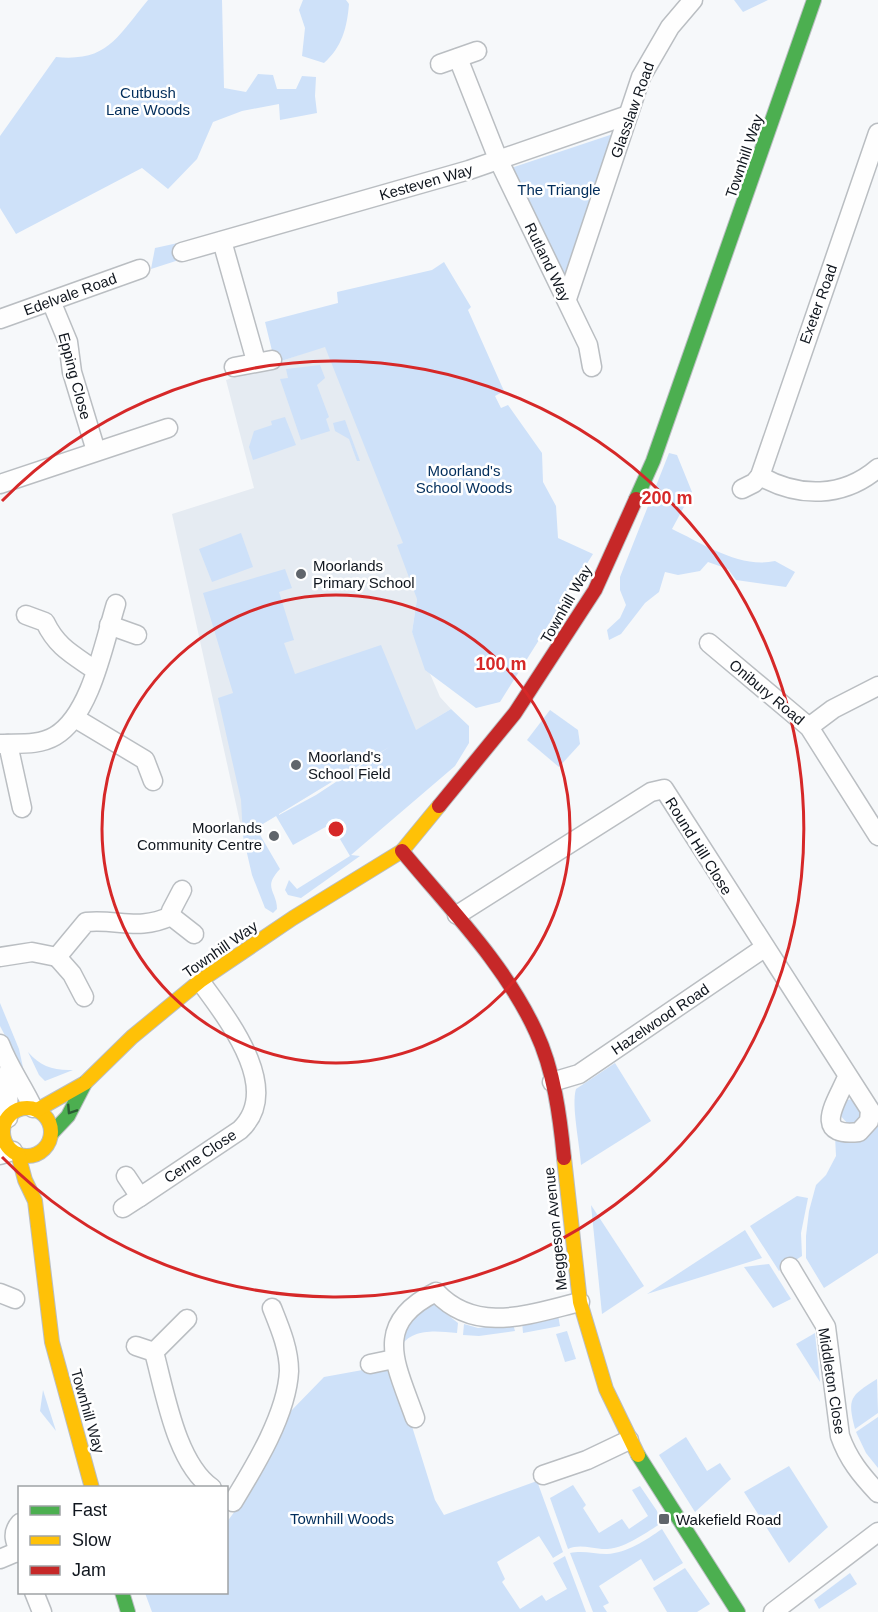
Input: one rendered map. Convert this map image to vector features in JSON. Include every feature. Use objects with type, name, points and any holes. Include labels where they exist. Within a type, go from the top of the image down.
[{"type":"street","name":"Glasslaw Road","points":[[567,299],[641,77],[670,27],[693,0]]},
{"type":"street","name":"Townhill Way","points":[[35,1201],[49,1140],[68,1116],[85,1083],[132,1037],[200,981],[293,918],[402,851],[515,713],[563,642],[600,580],[652,461],[814,0]]},
{"type":"street","points":[[440,64],[477,51]]},
{"type":"street","name":"Rutland Way","points":[[458,58],[498,159],[591,351],[592,367]]},
{"type":"street","name":"Kesteven Way","points":[[182,252],[469,170],[628,115]]},
{"type":"street","name":"Exeter Road","points":[[760,476],[878,133]]},
{"type":"street","points":[[222,240],[264,360],[234,367]]},
{"type":"street","name":"Edelvale Road","points":[[2,313],[51,301],[140,269]]},
{"type":"street","name":"Epping Close","points":[[51,301],[68,342],[72,372],[96,451]]},
{"type":"street","points":[[0,483],[96,451],[136,431],[168,428]]},
{"type":"street","points":[[742,489],[754,483],[760,476],[780,488],[829,491],[857,483],[878,468]]},
{"type":"street","points":[[22,808],[4,744],[40,742],[56,736],[75,718],[89,692],[116,604]]},
{"type":"street","points":[[26,615],[51,618],[53,640],[95,670]]},
{"type":"street","points":[[109,625],[137,636]]},
{"type":"street","name":"Onibury Road","points":[[709,643],[809,727],[878,836]]},
{"type":"street","points":[[809,727],[832,709],[878,686]]},
{"type":"street","points":[[75,718],[145,760],[153,781]]},
{"type":"street","name":"Round Hill Close","points":[[457,915],[651,792],[664,789],[846,1077]]},
{"type":"street","name":"Meggeson Avenue","points":[[402,851],[457,915],[518,996],[537,1033],[552,1082],[563,1145],[580,1302],[606,1389],[629,1440],[675,1517],[738,1612]]},
{"type":"street","points":[[171,916],[171,910],[182,890]]},
{"type":"street","points":[[171,916],[194,934]]},
{"type":"street","points":[[57,957],[86,922],[109,920],[138,926],[155,923],[171,916]]},
{"type":"street","name":"Hazelwood Road","points":[[552,1082],[579,1074],[765,948]]},
{"type":"street","points":[[0,957],[32,952],[57,957],[72,974],[84,997]]},
{"type":"street","name":"Cerne Close","points":[[123,1208],[240,1130],[255,1110],[258,1095],[244,1051],[230,1022],[200,981]]},
{"type":"street","points":[[0,1044],[9,1069],[23,1085],[35,1109],[48,1119],[49,1140],[33,1155],[10,1153],[5,1140],[4,1125],[9,1069]]},
{"type":"street","name":"Townhill Way","points":[[35,1109],[85,1083]]},
{"type":"street","points":[[4,1125],[19,1109],[35,1109]]},
{"type":"street","name":"Townhill Way","points":[[10,1153],[35,1201],[52,1342],[91,1486]]},
{"type":"street","points":[[126,1176],[140,1197]]},
{"type":"street","name":"Middleton Close","points":[[790,1267],[826,1327],[836,1414],[844,1448],[860,1474],[878,1493]]},
{"type":"street","points":[[414,1418],[394,1359],[393,1336],[400,1317],[416,1302],[436,1292],[450,1308],[473,1318],[534,1313],[580,1302]]},
{"type":"street","points":[[229,1503],[256,1465],[284,1400],[289,1371],[286,1346],[272,1308]]},
{"type":"street","points":[[154,1352],[187,1318]]},
{"type":"street","points":[[136,1346],[154,1352]]},
{"type":"street","points":[[154,1352],[183,1450],[192,1467],[210,1486]]},
{"type":"street","points":[[370,1364],[394,1359]]},
{"type":"street","points":[[543,1475],[587,1460],[629,1440]]},
{"type":"street","points":[[18,1525],[15,1528],[14,1538],[18,1549]]},
{"type":"street","points":[[773,1612],[878,1532]]},
{"type":"street","points":[[0,1559],[18,1552]]},
{"type":"street","points":[[34,1594],[42,1612]]},
{"type":"street","points":[[122,1594],[128,1612]]},
{"type":"shaded area","name":"Moorlands Primary School","points":[[325,346],[415,555],[417,599],[412,632],[440,697],[451,709],[243,836],[172,514],[254,488],[226,380]]},
{"type":"green space","name":"Cutbush Lane Woods","points":[[148,0],[222,0],[224,88],[246,92],[258,74],[273,75],[277,89],[296,89],[302,76],[316,77],[317,113],[280,120],[279,104],[242,111],[213,122],[197,159],[168,189],[142,168],[16,234],[0,208],[0,136],[56,57],[74,58],[100,51],[119,36]]},
{"type":"green space","points":[[303,0],[346,0],[349,4],[347,21],[339,44],[324,63],[302,56],[305,28],[299,10]]},
{"type":"green space","points":[[734,0],[768,0],[743,12]]},
{"type":"green space","name":"The Triangle","points":[[616,133],[567,281],[511,168]]},
{"type":"green space","points":[[178,243],[182,259],[151,269],[155,248]]},
{"type":"green space","name":"Moorland's School Woods","points":[[444,262],[471,307],[468,310],[504,391],[495,396],[501,408],[508,405],[542,453],[543,482],[556,506],[558,538],[593,554],[500,702],[476,708],[425,670],[412,632],[417,599],[397,545],[403,543],[325,347],[275,363],[265,322],[338,303],[337,292],[432,270]]},
{"type":"green space","points":[[320,365],[325,378],[317,385],[329,417],[326,419],[330,431],[301,440],[280,379],[288,378],[286,369]]},
{"type":"green space","points":[[285,417],[296,445],[253,460],[249,447],[254,431],[272,425],[271,421]]},
{"type":"green space","points":[[345,420],[360,461],[357,461],[349,439],[335,431],[333,423]]},
{"type":"green space","points":[[669,453],[677,455],[692,492],[672,529],[735,558],[748,561],[775,561],[795,572],[786,587],[736,580],[728,569],[708,562],[700,571],[678,575],[665,572],[659,592],[645,603],[621,634],[609,640],[607,630],[620,618],[626,605],[620,590],[620,577]]},
{"type":"green space","points":[[241,533],[253,567],[212,582],[199,549]]},
{"type":"green space","points":[[285,569],[292,588],[279,592],[294,640],[284,643],[295,674],[381,645],[416,730],[451,709],[469,726],[469,743],[455,766],[351,855],[360,856],[301,898],[288,895],[285,890],[289,880],[297,889],[350,856],[331,824],[293,845],[276,816],[256,828],[280,869],[271,885],[277,909],[273,913],[265,908],[252,875],[243,836],[241,800],[218,698],[233,693],[203,593]],"holes":[[[389,747],[316,795],[279,815]]]},
{"type":"green space","points":[[550,710],[578,730],[580,744],[559,767],[527,740]]},
{"type":"green space","points":[[0,1003],[19,1049],[24,1072],[0,1026]]},
{"type":"green space","points":[[28,1052],[48,1067],[73,1070],[45,1081],[39,1075]]},
{"type":"green space","points":[[615,1063],[651,1121],[581,1165],[575,1115],[576,1089]]},
{"type":"green space","points":[[854,1099],[864,1115],[856,1123],[847,1123],[839,1114],[846,1100]]},
{"type":"green space","points":[[878,1117],[878,1253],[824,1288],[806,1258],[809,1211],[816,1185],[826,1175],[836,1156],[835,1136]]},
{"type":"green space","points":[[797,1196],[808,1198],[801,1233],[802,1256],[779,1271],[750,1226]]},
{"type":"green space","points":[[591,1205],[644,1286],[602,1314]]},
{"type":"green space","points":[[745,1230],[762,1258],[647,1294]]},
{"type":"green space","points":[[769,1264],[791,1299],[773,1308],[744,1267]]},
{"type":"green space","points":[[434,1304],[458,1323],[457,1333],[424,1332],[410,1337],[399,1349],[402,1333],[409,1320]]},
{"type":"green space","points":[[558,1315],[560,1326],[523,1333],[522,1321]]},
{"type":"green space","points":[[464,1324],[478,1328],[513,1324],[515,1331],[479,1336],[463,1335]]},
{"type":"green space","points":[[567,1331],[576,1359],[565,1362],[556,1334]]},
{"type":"green space","points":[[815,1333],[820,1382],[796,1344]]},
{"type":"green space","name":"Townhill Woods","points":[[379,1367],[395,1372],[435,1500],[444,1515],[537,1481],[563,1552],[553,1558],[539,1536],[497,1562],[505,1579],[502,1582],[520,1609],[542,1595],[546,1601],[567,1589],[553,1563],[565,1556],[586,1612],[152,1612],[145,1594],[228,1594],[228,1521],[252,1487],[289,1413],[324,1377]]},
{"type":"green space","points":[[877,1379],[878,1413],[855,1429],[851,1410],[853,1399],[856,1394]]},
{"type":"green space","points":[[43,1390],[56,1431],[40,1411]]},
{"type":"green space","points":[[878,1417],[878,1468],[866,1453],[856,1432]]},
{"type":"green space","points":[[686,1437],[707,1471],[720,1463],[731,1479],[695,1512],[659,1455]]},
{"type":"green space","points":[[789,1466],[828,1527],[789,1563],[744,1492]]},
{"type":"green space","points":[[573,1485],[586,1505],[583,1508],[599,1533],[622,1519],[629,1529],[648,1516],[632,1490],[640,1486],[657,1511],[660,1524],[632,1541],[610,1549],[580,1547],[568,1549],[550,1498]]},
{"type":"green space","points":[[662,1529],[683,1563],[654,1581],[641,1559],[599,1586],[609,1603],[603,1606],[607,1612],[593,1612],[570,1553],[607,1554],[622,1551]]},
{"type":"green space","points":[[685,1568],[710,1604],[697,1612],[667,1612],[653,1588]]},
{"type":"green space","points":[[850,1573],[857,1584],[819,1609],[814,1600]]},
{"type":"traffic: fast","points":[[636,499],[653,461],[814,0]]},
{"type":"traffic: fast","points":[[51,1134],[68,1116],[85,1083]]},
{"type":"traffic: fast","points":[[638,1455],[738,1612]]},
{"type":"traffic: fast","points":[[123,1594],[128,1612]]},
{"type":"traffic: slow","points":[[37,1110],[85,1083],[132,1037],[200,981],[293,918],[402,851],[439,806]]},
{"type":"traffic: slow","points":[[27,1108],[44,1115],[51,1132],[44,1149],[27,1156],[10,1149],[3,1132],[10,1115],[27,1108]]},
{"type":"traffic: slow","points":[[18,1154],[25,1180],[35,1201],[52,1342],[91,1486]]},
{"type":"traffic: slow","points":[[564,1158],[580,1302],[606,1389],[638,1455]]},
{"type":"traffic: jam","points":[[439,806],[515,713],[595,590],[636,499]]},
{"type":"traffic: jam","points":[[402,851],[475,937],[509,983],[523,1007],[536,1032],[552,1078],[564,1158]]},
{"type":"place","name":"Moorlands Primary School","points":[[301,574]]},
{"type":"place","name":"Moorland's School Field","points":[[296,765]]},
{"type":"place","name":"Moorlands Community Centre","points":[[274,836]]},
{"type":"place","name":"Wakefield Road","points":[[664,1519]]}]
